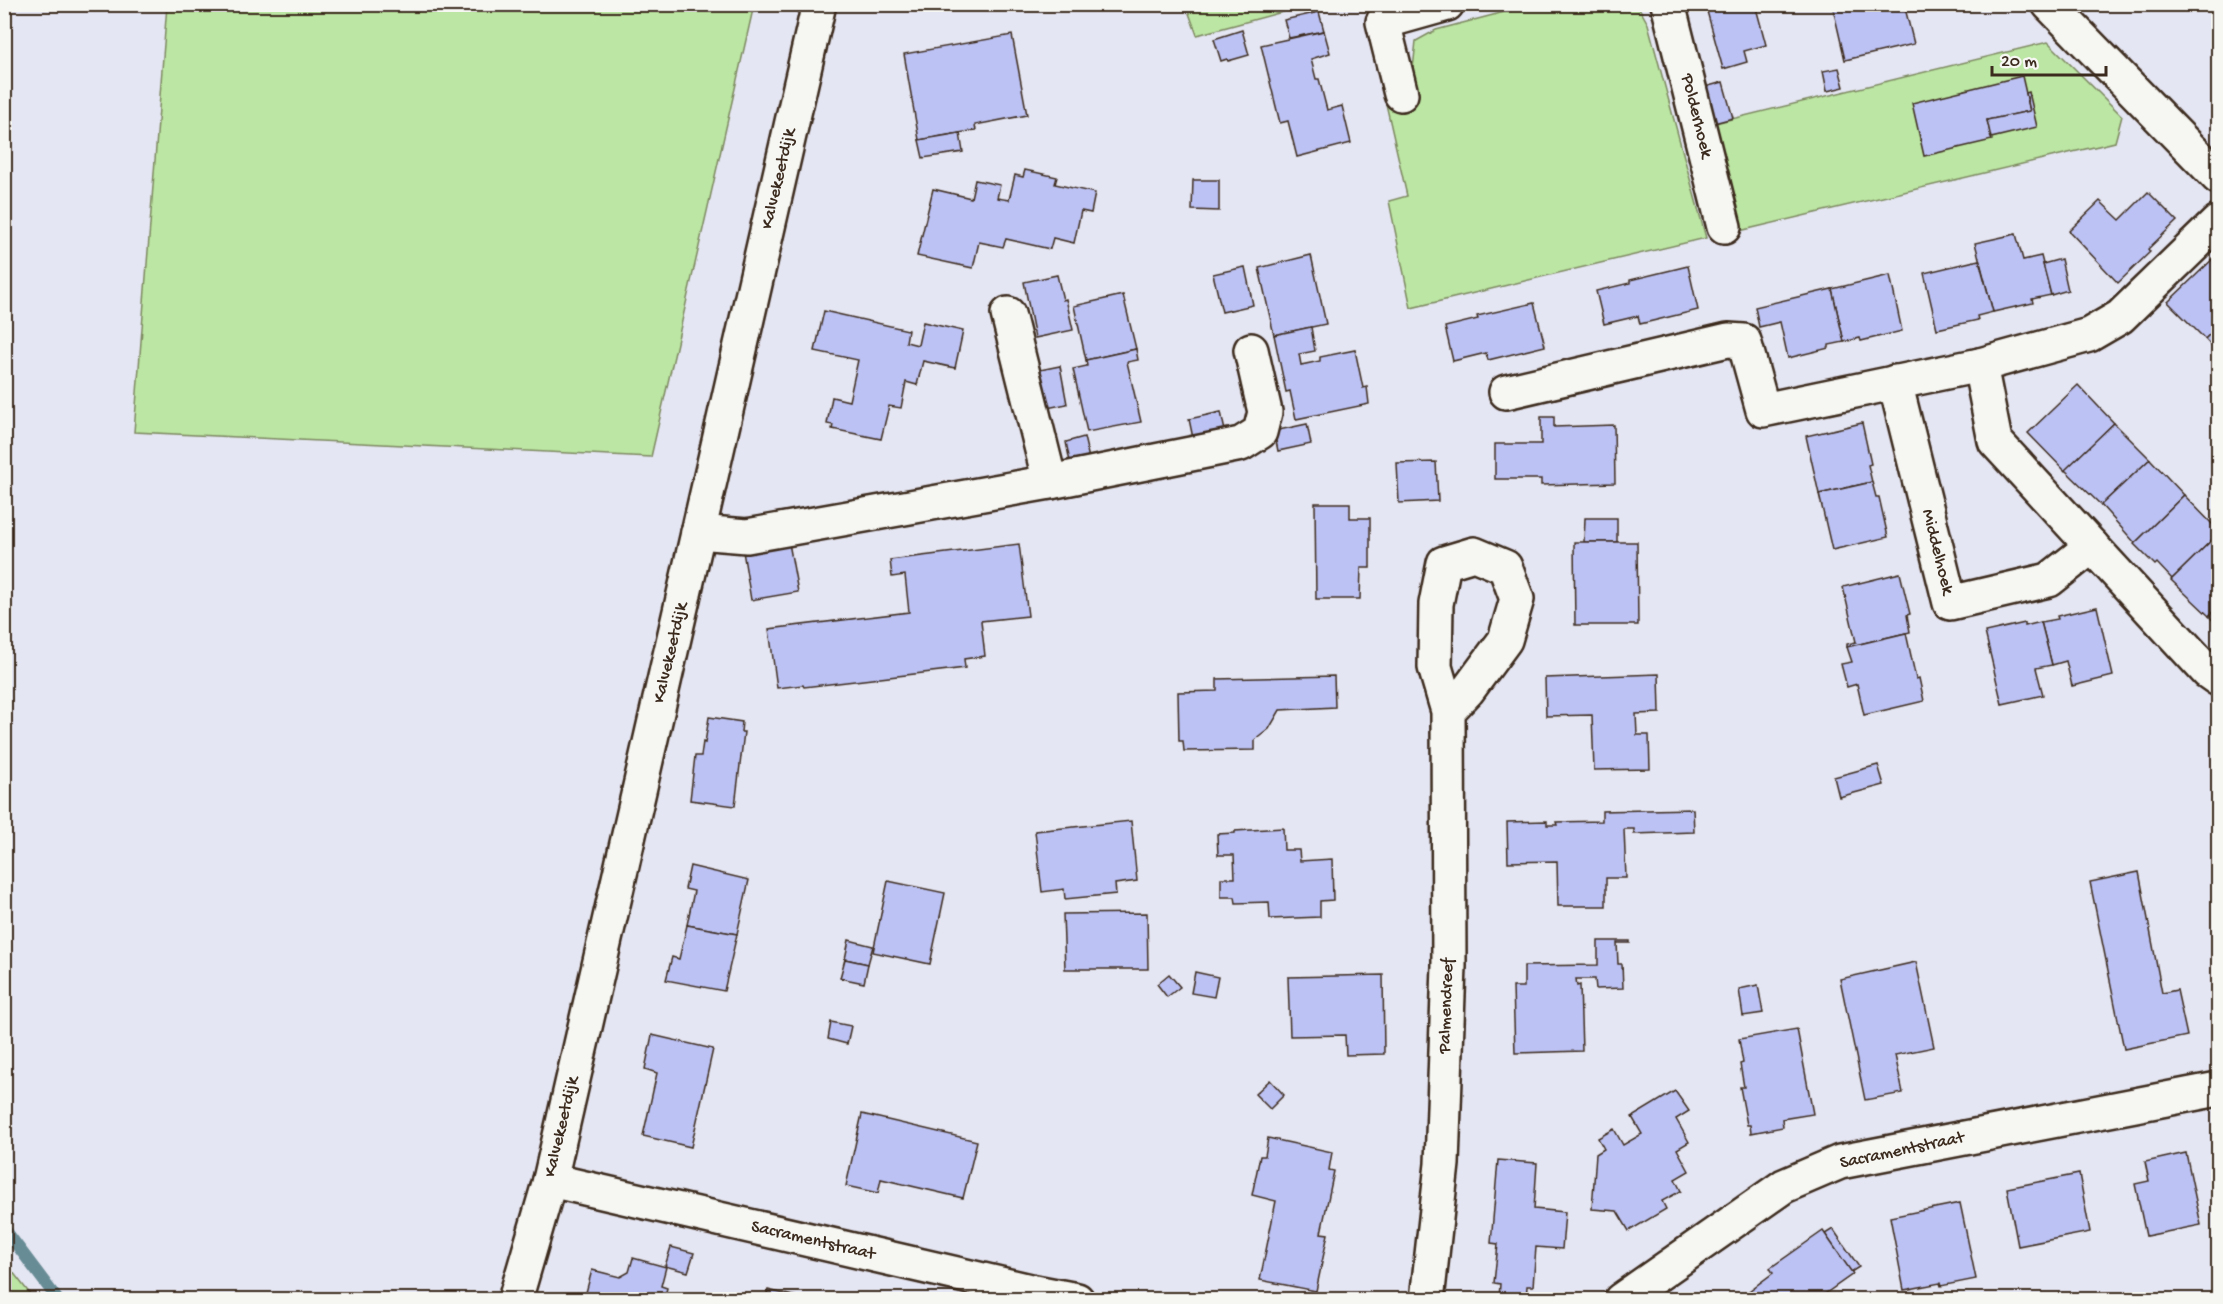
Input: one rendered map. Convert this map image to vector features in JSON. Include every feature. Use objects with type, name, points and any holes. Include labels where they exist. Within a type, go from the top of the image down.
[{"type":"street","name":"Kalvekeetdijk","points":[[515,1299],[550,1180],[819,4]]},
{"type":"street","points":[[1401,94],[1383,22],[1392,12],[1447,4]]},
{"type":"street","name":"Polderhoek","points":[[1668,4],[1724,227]]},
{"type":"street","points":[[2049,4],[2218,177]]},
{"type":"street","points":[[1506,392],[1728,340],[1744,341],[1762,410],[1980,365],[2089,335],[2120,317],[2218,222]]},
{"type":"street","points":[[1008,314],[1050,482]]},
{"type":"street","points":[[698,532],[747,537],[1050,482],[1241,444],[1260,432],[1265,412],[1251,350]]},
{"type":"street","points":[[1980,365],[1995,441],[2208,672],[2218,680]]},
{"type":"street","name":"Middelhoek","points":[[1895,382],[1950,603],[2049,580],[2092,546]]},
{"type":"street","name":"Palmendreef","points":[[1427,1299],[1442,1164],[1449,966],[1448,711]]},
{"type":"street","name":"Sacramentstraat","points":[[1622,1299],[1784,1186],[1840,1162],[2218,1089]]},
{"type":"street","name":"Sacramentstraat","points":[[550,1180],[1035,1296],[1077,1299]]},
{"type":"green space","points":[[1186,4],[1309,5],[1197,35]]},
{"type":"green space","points":[[167,5],[754,5],[651,457],[134,432]]},
{"type":"green space","points":[[1531,5],[1638,6],[1648,24],[1706,238],[1411,308],[1389,201],[1407,196],[1386,104],[1418,95],[1413,69],[1416,41],[1436,30]]},
{"type":"green space","points":[[2048,42],[2122,116],[2115,142],[1735,232],[1707,125]]},
{"type":"green space","points":[[5,1262],[34,1299],[5,1299]]},
{"type":"building","points":[[1705,4],[1755,4],[1766,45],[1744,51],[1747,62],[1723,69]]},
{"type":"building","points":[[1832,4],[1904,4],[1914,44],[1845,60]]},
{"type":"building","points":[[1319,12],[1324,31],[1289,38],[1284,20]]},
{"type":"building","points":[[1242,30],[1249,55],[1221,61],[1214,39]]},
{"type":"building","points":[[1324,31],[1330,53],[1311,59],[1327,110],[1342,106],[1351,143],[1297,157],[1288,121],[1280,123],[1261,45]]},
{"type":"building","points":[[1012,35],[1027,115],[975,125],[976,130],[919,140],[904,54]]},
{"type":"building","points":[[1839,68],[1844,87],[1827,91],[1823,71]]},
{"type":"building","points":[[2022,76],[2030,111],[1987,120],[1992,140],[1924,156],[1912,103]]},
{"type":"building","points":[[1723,82],[1733,118],[1714,123],[1705,87]]},
{"type":"building","points":[[2029,92],[2037,127],[1991,138],[1987,120],[2030,111],[2026,93]]},
{"type":"building","points":[[960,133],[963,152],[923,158],[919,140]]},
{"type":"building","points":[[1025,170],[1057,177],[1055,184],[1095,193],[1091,213],[1081,211],[1074,243],[1053,238],[1050,249],[1006,239],[1003,247],[979,242],[973,268],[917,256],[933,189],[971,198],[975,180],[1000,185],[997,198],[1009,200],[1015,175],[1023,177]]},
{"type":"building","points":[[1193,180],[1219,180],[1219,211],[1192,210]]},
{"type":"building","points":[[2148,192],[2177,221],[2148,249],[2150,252],[2118,283],[2069,231],[2100,201],[2120,220]]},
{"type":"building","points":[[2016,234],[2023,260],[2041,256],[2051,295],[2032,299],[2033,303],[1993,312],[1975,243]]},
{"type":"building","points":[[2218,254],[2218,326],[2205,339],[2168,302]]},
{"type":"building","points":[[1311,255],[1326,324],[1274,335],[1259,268]]},
{"type":"building","points":[[2061,259],[2068,290],[2051,295],[2043,264]]},
{"type":"building","points":[[1979,260],[1993,312],[1977,316],[1978,320],[1937,329],[1924,273]]},
{"type":"building","points":[[1688,266],[1698,310],[1640,324],[1638,316],[1604,324],[1596,291]]},
{"type":"building","points":[[1245,267],[1253,305],[1222,312],[1213,274]]},
{"type":"building","points":[[1057,275],[1063,300],[1066,299],[1073,330],[1035,338],[1024,282]]},
{"type":"building","points":[[1890,275],[1902,331],[1861,341],[1860,338],[1844,342],[1832,289]]},
{"type":"building","points":[[1832,289],[1844,342],[1788,358],[1780,322],[1759,327],[1755,307]]},
{"type":"building","points":[[1123,295],[1136,349],[1086,360],[1074,306]]},
{"type":"building","points":[[1534,303],[1545,346],[1488,360],[1486,353],[1453,361],[1445,327],[1478,319],[1477,316]]},
{"type":"building","points":[[824,311],[908,330],[906,342],[918,345],[923,322],[963,331],[955,368],[923,361],[917,385],[906,382],[901,408],[889,406],[881,439],[832,429],[833,425],[827,424],[832,397],[849,401],[858,360],[815,351]]},
{"type":"building","points":[[2218,326],[2218,353],[2205,339]]},
{"type":"building","points":[[1311,327],[1315,351],[1299,354],[1301,365],[1320,361],[1320,357],[1355,350],[1363,388],[1367,387],[1369,404],[1296,419],[1290,391],[1286,392],[1274,335]]},
{"type":"building","points":[[1136,349],[1138,360],[1127,362],[1141,422],[1087,432],[1073,369],[1087,366],[1086,360]]},
{"type":"building","points":[[1060,366],[1067,404],[1037,410],[1030,372]]},
{"type":"building","points":[[2078,385],[2114,423],[2065,471],[2028,433]]},
{"type":"building","points":[[1221,412],[1226,436],[1194,443],[1189,419]]},
{"type":"building","points":[[1541,417],[1554,417],[1554,427],[1614,425],[1615,483],[1541,485],[1541,479],[1495,479],[1495,444],[1541,444]]},
{"type":"building","points":[[1862,423],[1871,464],[1868,465],[1872,482],[1819,494],[1806,436]]},
{"type":"building","points":[[2114,423],[2150,459],[2101,505],[2065,470]]},
{"type":"building","points":[[1307,424],[1311,444],[1278,451],[1274,431]]},
{"type":"building","points":[[1084,437],[1090,463],[1071,467],[1066,442]]},
{"type":"building","points":[[2150,459],[2184,495],[2135,543],[2101,505]]},
{"type":"building","points":[[1436,462],[1438,501],[1399,503],[1397,463]]},
{"type":"building","points":[[1872,482],[1876,497],[1879,497],[1888,537],[1832,550],[1819,494]]},
{"type":"building","points":[[2184,495],[2218,530],[2218,534],[2172,579],[2134,544]]},
{"type":"building","points":[[1315,503],[1350,503],[1350,518],[1370,518],[1370,568],[1361,568],[1360,599],[1316,599]]},
{"type":"building","points":[[1585,518],[1617,518],[1617,542],[1584,542]]},
{"type":"building","points":[[2218,534],[2218,607],[2209,616],[2171,580]]},
{"type":"building","points":[[1574,542],[1637,542],[1638,625],[1575,625]]},
{"type":"building","points":[[789,543],[798,592],[751,600],[743,551]]},
{"type":"building","points":[[1019,544],[1028,616],[981,621],[985,656],[964,659],[965,668],[804,687],[803,685],[777,688],[769,629],[909,612],[905,575],[892,577],[890,560]]},
{"type":"building","points":[[1900,573],[1910,614],[1907,615],[1910,632],[1847,647],[1847,644],[1856,642],[1843,587]]},
{"type":"building","points":[[2097,607],[2113,676],[2072,686],[2066,661],[2052,665],[2041,622]]},
{"type":"building","points":[[2218,607],[2218,626],[2209,616]]},
{"type":"building","points":[[2041,622],[2052,665],[2036,668],[2043,695],[2002,704],[1985,632],[2025,623],[2025,626]]},
{"type":"building","points":[[1906,633],[1916,679],[1919,678],[1924,701],[1864,715],[1857,684],[1847,687],[1841,664],[1852,662],[1847,647]]},
{"type":"building","points":[[1659,674],[1660,713],[1636,714],[1637,735],[1649,735],[1650,769],[1594,770],[1592,715],[1546,716],[1545,678]]},
{"type":"building","points":[[1334,676],[1335,707],[1280,710],[1269,729],[1255,740],[1255,750],[1184,751],[1183,741],[1179,741],[1178,692],[1217,691],[1217,679]]},
{"type":"building","points":[[709,717],[742,722],[741,732],[744,732],[735,806],[690,800],[695,756],[701,756]]},
{"type":"building","points":[[1878,765],[1884,785],[1839,797],[1834,777]]},
{"type":"building","points":[[1693,809],[1694,832],[1634,834],[1634,829],[1624,829],[1626,878],[1606,878],[1606,906],[1558,906],[1557,861],[1508,862],[1507,822],[1547,821],[1547,825],[1557,825],[1556,822],[1602,821],[1602,811]]},
{"type":"building","points":[[1131,821],[1137,881],[1115,884],[1116,894],[1065,899],[1064,889],[1042,892],[1035,831]]},
{"type":"building","points":[[1283,828],[1284,850],[1299,850],[1300,861],[1332,859],[1333,900],[1320,901],[1320,917],[1270,919],[1269,902],[1236,903],[1235,897],[1221,897],[1221,878],[1235,878],[1234,855],[1218,855],[1217,834]]},
{"type":"building","points":[[690,866],[749,880],[737,934],[687,925],[694,891],[685,889]]},
{"type":"building","points":[[2139,872],[2162,993],[2177,990],[2187,1036],[2124,1049],[2090,882]]},
{"type":"building","points":[[888,881],[945,893],[930,964],[873,952]]},
{"type":"building","points":[[1147,913],[1148,969],[1065,969],[1063,914]]},
{"type":"building","points":[[687,925],[737,934],[724,991],[666,980],[672,957],[679,959]]},
{"type":"building","points":[[849,940],[873,946],[868,964],[845,959]]},
{"type":"building","points":[[1598,941],[1630,941],[1630,943],[1617,943],[1618,964],[1622,964],[1623,988],[1596,989],[1595,979],[1576,979],[1577,986],[1580,985],[1582,1051],[1515,1053],[1513,987],[1524,987],[1524,966],[1598,965]]},
{"type":"building","points":[[845,959],[868,964],[864,983],[840,978]]},
{"type":"building","points":[[1916,962],[1934,1047],[1895,1055],[1903,1093],[1865,1100],[1840,979]]},
{"type":"building","points":[[1195,972],[1218,977],[1214,997],[1191,993]]},
{"type":"building","points":[[1169,974],[1180,987],[1167,997],[1157,984]]},
{"type":"building","points":[[1383,975],[1384,1054],[1346,1055],[1345,1035],[1290,1036],[1288,977]]},
{"type":"building","points":[[1758,985],[1763,1013],[1743,1016],[1739,989]]},
{"type":"building","points":[[831,1022],[851,1026],[847,1044],[828,1039]]},
{"type":"building","points":[[1797,1029],[1813,1114],[1782,1119],[1783,1127],[1751,1133],[1750,1125],[1747,1125],[1740,1087],[1744,1087],[1739,1039]]},
{"type":"building","points":[[652,1035],[713,1049],[691,1147],[643,1136],[657,1073],[645,1069]]},
{"type":"building","points":[[1270,1080],[1284,1095],[1270,1109],[1255,1094]]},
{"type":"building","points":[[1675,1091],[1689,1111],[1676,1119],[1689,1142],[1677,1149],[1689,1171],[1675,1179],[1681,1191],[1662,1201],[1666,1209],[1629,1231],[1617,1211],[1592,1209],[1596,1154],[1604,1149],[1598,1138],[1614,1129],[1623,1145],[1642,1134],[1632,1117]]},
{"type":"building","points":[[862,1114],[977,1141],[963,1198],[881,1179],[878,1193],[846,1186]]},
{"type":"building","points":[[1268,1138],[1332,1152],[1329,1170],[1334,1171],[1321,1233],[1328,1234],[1316,1291],[1260,1280],[1276,1201],[1252,1195],[1260,1156],[1265,1156]]},
{"type":"building","points":[[2186,1153],[2201,1225],[2146,1236],[2135,1184],[2149,1181],[2145,1162]]},
{"type":"building","points":[[1498,1160],[1537,1163],[1534,1209],[1565,1212],[1562,1249],[1536,1247],[1533,1286],[1527,1286],[1526,1300],[1499,1298],[1500,1284],[1494,1283],[1498,1244],[1491,1243]]},
{"type":"building","points":[[2079,1174],[2090,1232],[2018,1246],[2007,1188]]},
{"type":"building","points":[[1960,1203],[1976,1279],[1904,1290],[1890,1217]]},
{"type":"building","points":[[1833,1229],[1859,1267],[1851,1272],[1825,1234]]},
{"type":"building","points":[[1823,1231],[1853,1274],[1822,1296],[1824,1300],[1749,1300],[1745,1294],[1773,1273],[1770,1268]]},
{"type":"building","points":[[671,1247],[694,1253],[688,1272],[665,1266]]},
{"type":"building","points":[[633,1258],[666,1267],[661,1286],[667,1288],[664,1300],[584,1300],[592,1270],[620,1277],[629,1272]]},
{"type":"building","points":[[768,1290],[810,1300],[765,1300]]},
{"type":"waterway","points":[[4,1228],[58,1300]]}]
